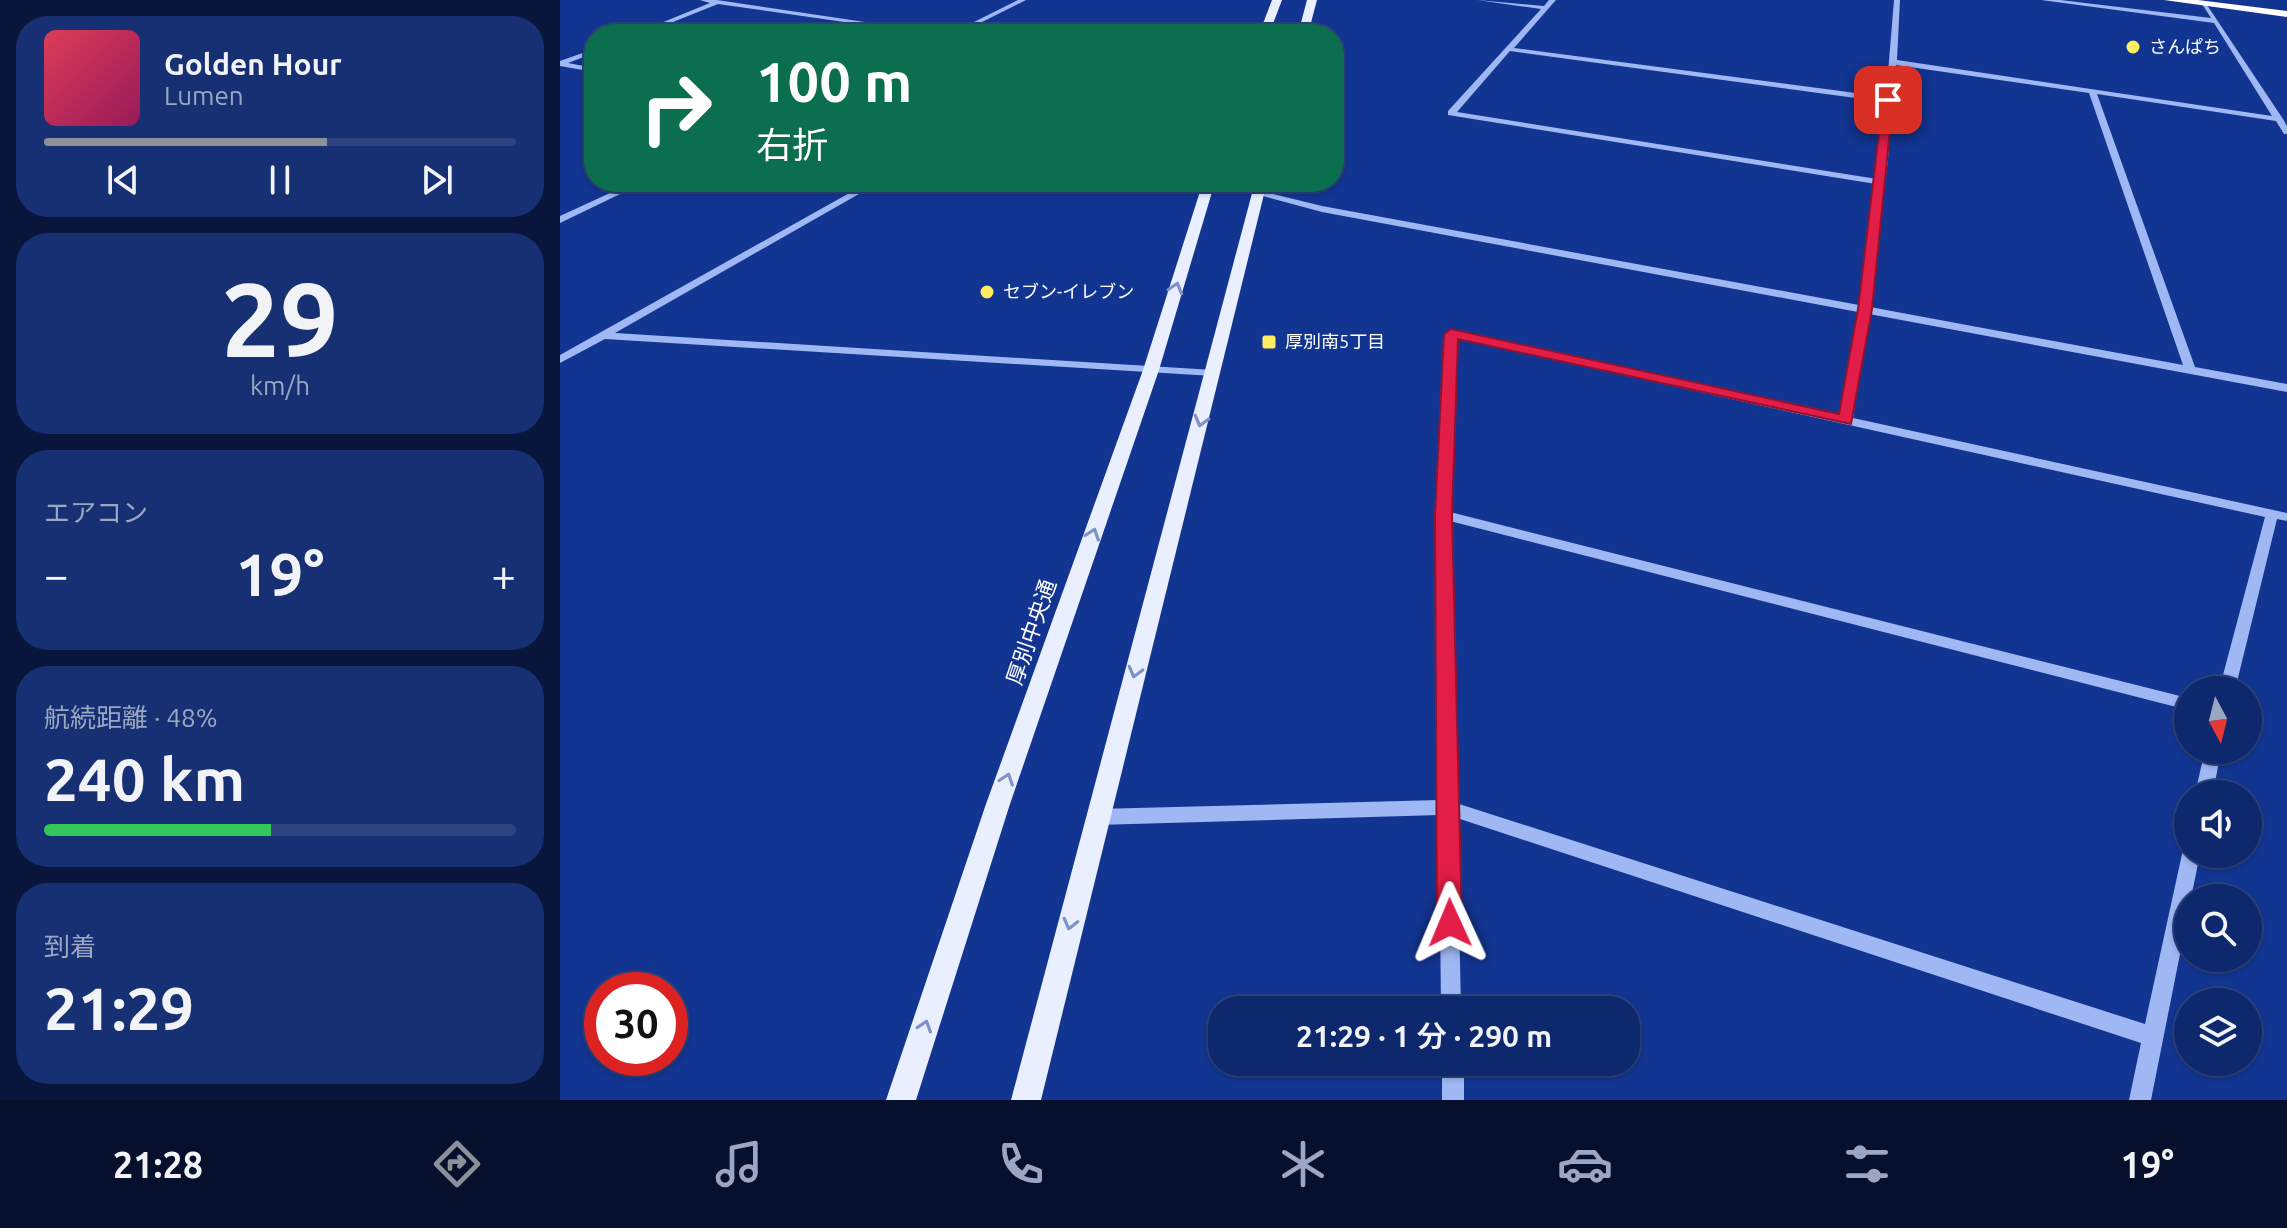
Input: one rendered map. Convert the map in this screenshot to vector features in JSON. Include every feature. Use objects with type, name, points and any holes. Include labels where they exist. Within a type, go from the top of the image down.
[{"type":"highway","points":[[2170,0],[2287,14]]},
{"type":"highway","points":[[2263,0],[2287,3]]},
{"type":"main road","points":[[1268,24],[1277,0]]},
{"type":"main road","points":[[1306,24],[1312,0]]},
{"type":"main road","name":"厚別中央通","points":[[901,1100],[998,804],[1151,370],[1209,192]]},
{"type":"main road","points":[[1026,1100],[1258,192]]},
{"type":"street","points":[[703,0],[875,24]]},
{"type":"street","points":[[974,24],[1023,0]]},
{"type":"street","points":[[1480,0],[1546,8]]},
{"type":"street","points":[[1553,0],[1451,113],[1879,182]]},
{"type":"street","points":[[1846,421],[1865,309],[1893,62],[1897,0]]},
{"type":"street","points":[[2044,0],[2216,21]]},
{"type":"street","points":[[662,24],[720,1]]},
{"type":"street","points":[[2205,4],[2287,132]]},
{"type":"street","points":[[1508,49],[1888,100]]},
{"type":"street","points":[[560,64],[584,55]]},
{"type":"street","points":[[1893,62],[2279,119]]},
{"type":"street","points":[[560,64],[584,68]]},
{"type":"street","points":[[2092,92],[2190,370]]},
{"type":"street","points":[[560,220],[620,192]]},
{"type":"street","points":[[560,360],[858,192]]},
{"type":"street","points":[[1279,192],[1865,309],[2287,388]]},
{"type":"street","points":[[1451,996],[1443,515],[1451,334],[2279,516],[2231,676]]},
{"type":"street","points":[[604,336],[1213,373]]},
{"type":"street","points":[[1443,515],[2174,700]]},
{"type":"street","points":[[1097,817],[1447,807],[2153,1037]]},
{"type":"street","points":[[2140,1100],[2188,868]]},
{"type":"street","points":[[1453,1076],[1453,1100]]},
{"type":"place","name":"さんぱち","points":[[2133,47]]},
{"type":"place","name":"セブン-イレブン","points":[[987,292]]},
{"type":"place","name":"厚別南5丁目","points":[[1269,342]]},
{"type":"route","points":[[1450,923],[1443,515],[1451,334],[1846,421],[1865,309],[1888,100]]}]
